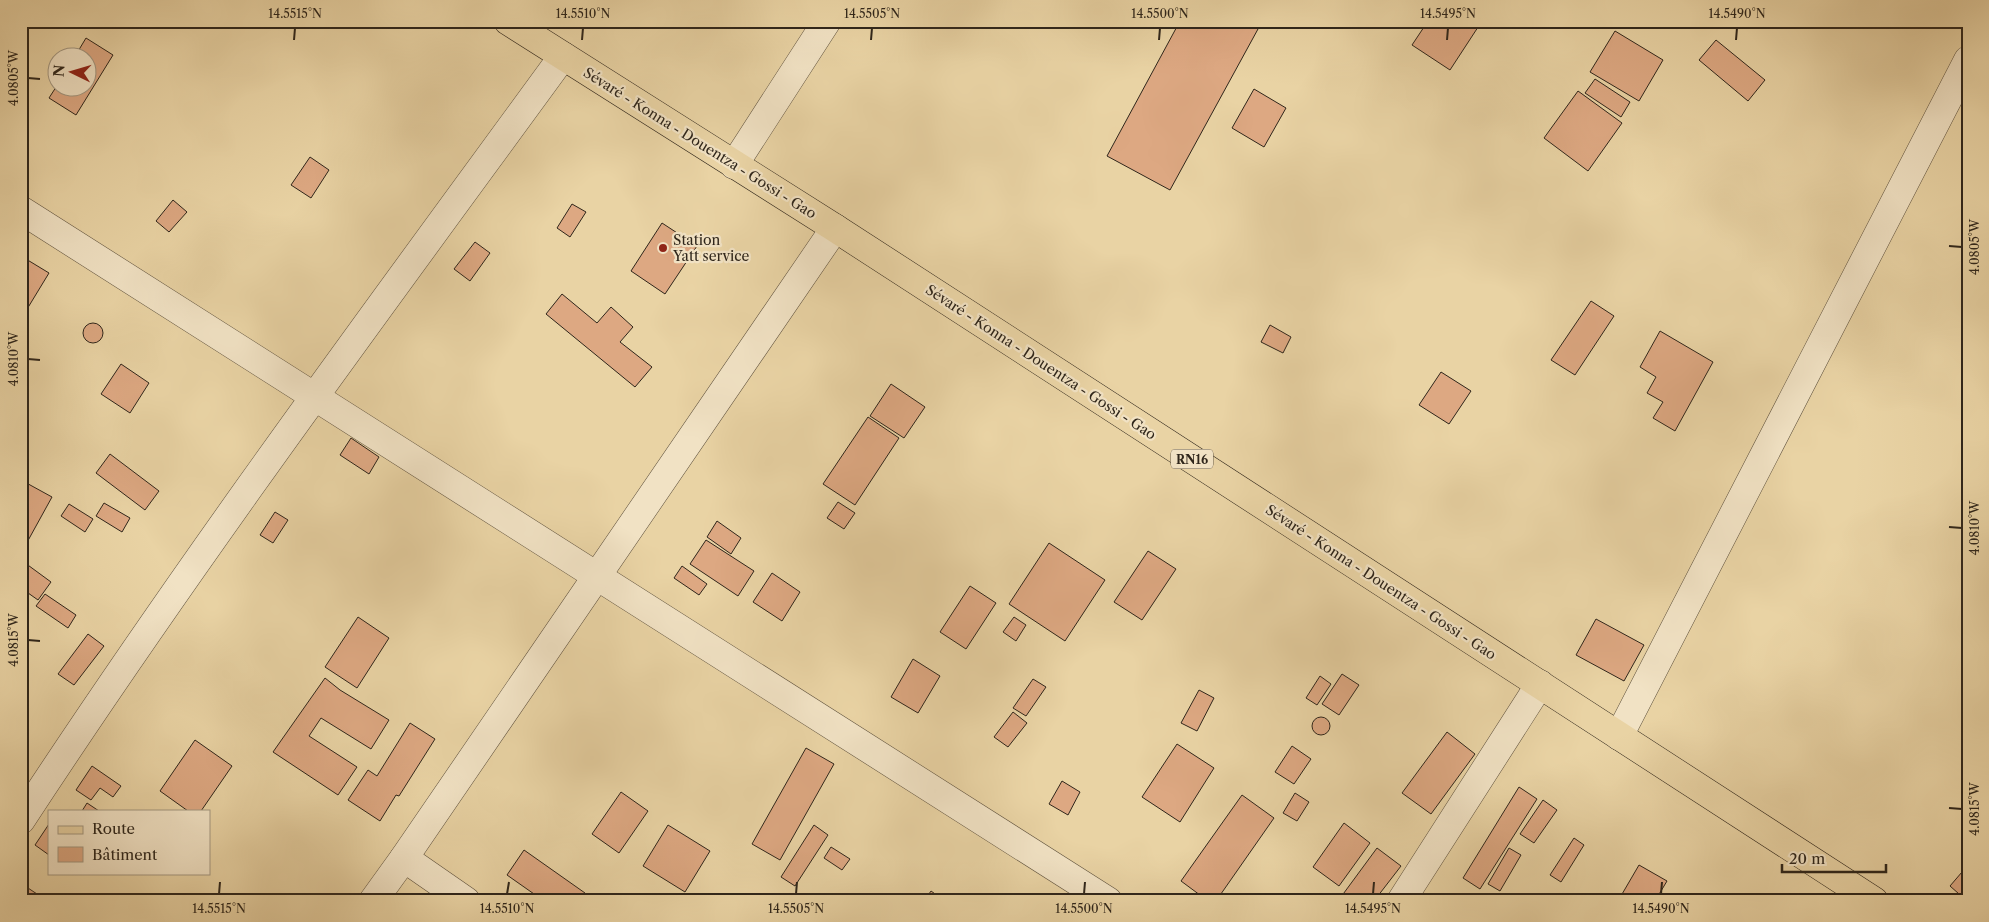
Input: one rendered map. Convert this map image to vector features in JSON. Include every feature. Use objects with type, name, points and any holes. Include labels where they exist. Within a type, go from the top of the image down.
[{"type":"main road","name":"Sévaré - Konna - Douentza - Gossi - Gao","points":[[508,21],[835,228],[1874,901]]},
{"type":"street","points":[[734,164],[828,21]]},
{"type":"street","points":[[21,820],[89,715],[314,396],[563,56]]},
{"type":"street","points":[[1620,736],[1968,60]]},
{"type":"street","points":[[21,210],[1108,901]]},
{"type":"street","points":[[372,901],[404,858],[835,228]]},
{"type":"street","points":[[1400,901],[1540,684]]},
{"type":"street","points":[[404,858],[466,901]]},
{"type":"building","points":[[1180,21],[1243,21],[1258,29],[1170,190],[1107,156]]},
{"type":"building","points":[[1428,21],[1482,21],[1450,70],[1412,45]]},
{"type":"building","points":[[1615,31],[1663,60],[1639,101],[1590,72]]},
{"type":"building","points":[[86,38],[113,55],[98,79],[98,48],[80,48]]},
{"type":"building","points":[[1716,40],[1765,80],[1748,101],[1699,60]]},
{"type":"building","points":[[1595,79],[1630,102],[1621,117],[1585,93]]},
{"type":"building","points":[[1254,89],[1286,108],[1264,147],[1232,128]]},
{"type":"building","points":[[1578,91],[1622,123],[1588,171],[1544,138]]},
{"type":"building","points":[[49,98],[86,98],[76,115]]},
{"type":"building","points":[[310,157],[329,170],[311,198],[291,185]]},
{"type":"building","points":[[173,200],[187,212],[169,232],[156,221]]},
{"type":"building","points":[[572,204],[586,212],[570,237],[557,228]]},
{"type":"building","points":[[662,223],[697,246],[665,294],[631,271]]},
{"type":"building","points":[[475,242],[490,253],[470,281],[454,269]]},
{"type":"building","points":[[21,256],[49,273],[21,319]]},
{"type":"building","points":[[562,294],[597,323],[611,307],[633,327],[620,342],[652,367],[635,387],[546,314]]},
{"type":"building","points":[[1591,301],[1614,316],[1575,375],[1551,360]]},
{"type":"building","points":[[89,323],[97,323],[103,329],[103,337],[97,343],[89,343],[83,337],[83,329]]},
{"type":"building","points":[[1270,325],[1291,337],[1283,353],[1261,342]]},
{"type":"building","points":[[1660,331],[1713,362],[1675,431],[1653,418],[1663,402],[1647,393],[1656,377],[1640,367]]},
{"type":"building","points":[[121,364],[149,383],[130,413],[101,394]]},
{"type":"building","points":[[1441,372],[1471,391],[1449,424],[1419,405]]},
{"type":"building","points":[[891,384],[925,407],[904,438],[870,416]]},
{"type":"building","points":[[868,417],[899,438],[855,505],[823,484]]},
{"type":"building","points":[[351,438],[379,457],[369,474],[340,455]]},
{"type":"building","points":[[110,454],[159,491],[145,510],[96,473]]},
{"type":"building","points":[[21,480],[52,497],[25,546],[21,544]]},
{"type":"building","points":[[838,502],[855,513],[844,529],[827,518]]},
{"type":"building","points":[[104,503],[130,518],[122,532],[96,516]]},
{"type":"building","points":[[69,504],[93,519],[85,532],[61,516]]},
{"type":"building","points":[[275,512],[288,520],[273,543],[260,535]]},
{"type":"building","points":[[717,521],[741,538],[731,554],[707,537]]},
{"type":"building","points":[[706,540],[754,571],[738,596],[690,564]]},
{"type":"building","points":[[1049,543],[1105,580],[1065,641],[1009,604]]},
{"type":"building","points":[[1148,551],[1176,569],[1142,620],[1114,602]]},
{"type":"building","points":[[21,560],[51,582],[38,600],[21,588]]},
{"type":"building","points":[[682,566],[707,584],[699,595],[674,578]]},
{"type":"building","points":[[772,573],[800,592],[782,621],[753,602]]},
{"type":"building","points":[[970,586],[996,603],[966,649],[940,632]]},
{"type":"building","points":[[45,594],[76,615],[68,628],[36,606]]},
{"type":"building","points":[[358,617],[389,638],[357,688],[325,667]]},
{"type":"building","points":[[1014,617],[1026,625],[1016,641],[1003,632]]},
{"type":"building","points":[[1596,619],[1644,645],[1624,681],[1576,655]]},
{"type":"building","points":[[88,634],[104,646],[74,685],[58,674]]},
{"type":"building","points":[[913,659],[940,676],[918,713],[891,697]]},
{"type":"building","points":[[1342,674],[1359,685],[1339,715],[1322,704]]},
{"type":"building","points":[[1320,676],[1331,684],[1317,705],[1306,698]]},
{"type":"building","points":[[325,678],[340,690],[389,720],[371,749],[321,718],[309,736],[357,767],[338,795],[273,752]]},
{"type":"building","points":[[1033,679],[1046,687],[1026,716],[1013,708]]},
{"type":"building","points":[[1199,690],[1214,698],[1197,731],[1181,723]]},
{"type":"building","points":[[1013,712],[1027,723],[1008,747],[994,737]]},
{"type":"building","points":[[1321,717],[1327,720],[1330,726],[1327,732],[1321,735],[1315,732],[1312,726],[1315,720]]},
{"type":"building","points":[[410,723],[435,739],[399,796],[396,795],[380,821],[348,800],[368,770],[377,776]]},
{"type":"building","points":[[1447,732],[1475,754],[1431,814],[1402,793]]},
{"type":"building","points":[[195,740],[232,766],[202,810],[187,810],[160,791]]},
{"type":"building","points":[[1177,744],[1214,768],[1180,822],[1142,797]]},
{"type":"building","points":[[1292,746],[1311,759],[1294,784],[1275,772]]},
{"type":"building","points":[[806,748],[834,764],[780,860],[752,844]]},
{"type":"building","points":[[92,766],[121,786],[113,797],[100,788],[91,800],[76,790]]},
{"type":"building","points":[[1062,781],[1080,792],[1068,815],[1049,804]]},
{"type":"building","points":[[1519,787],[1537,799],[1480,889],[1463,878]]},
{"type":"building","points":[[621,792],[648,811],[619,853],[592,834]]},
{"type":"building","points":[[1295,793],[1309,802],[1297,821],[1283,813]]},
{"type":"building","points":[[1242,795],[1274,818],[1216,901],[1208,901],[1181,881]]},
{"type":"building","points":[[1543,800],[1557,810],[1534,843],[1520,834]]},
{"type":"building","points":[[87,803],[98,810],[83,810]]},
{"type":"building","points":[[1344,823],[1370,843],[1339,886],[1313,867]]},
{"type":"building","points":[[668,825],[710,851],[685,892],[643,866]]},
{"type":"building","points":[[814,825],[828,835],[795,886],[781,877]]},
{"type":"building","points":[[48,826],[48,854],[35,845]]},
{"type":"building","points":[[1574,838],[1584,845],[1561,882],[1550,875]]},
{"type":"building","points":[[831,847],[850,859],[842,870],[824,858]]},
{"type":"building","points":[[1377,848],[1401,866],[1374,901],[1338,901]]},
{"type":"building","points":[[1509,848],[1521,855],[1500,891],[1488,884]]},
{"type":"building","points":[[524,850],[585,893],[580,901],[544,901],[507,875]]},
{"type":"building","points":[[1639,865],[1667,881],[1655,901],[1618,901]]},
{"type":"building","points":[[1968,865],[1968,901],[1967,901],[1950,886]]},
{"type":"building","points":[[25,886],[47,901],[21,901],[21,891]]},
{"type":"building","points":[[931,891],[945,901],[924,901]]},
{"type":"place","name":"Station Yatt service","points":[[663,248]]}]
